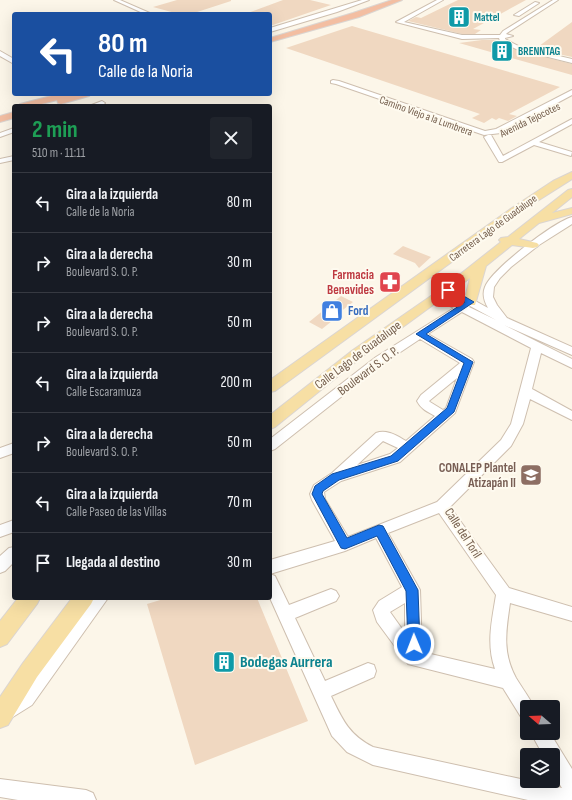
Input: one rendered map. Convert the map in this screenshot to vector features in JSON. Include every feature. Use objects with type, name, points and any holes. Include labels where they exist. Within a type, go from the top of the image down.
[{"type":"highway","points":[[272,38],[392,0]]},
{"type":"highway","points":[[272,38],[356,15],[399,0]]},
{"type":"highway","points":[[32,104],[63,96]]},
{"type":"highway","points":[[38,104],[64,96]]},
{"type":"highway","points":[[52,104],[79,96]]},
{"type":"highway","points":[[0,114],[12,111]]},
{"type":"highway","points":[[0,120],[12,116]]},
{"type":"main road","name":"Carretera Lago de Guadalupe","points":[[415,284],[516,210],[572,175]]},
{"type":"main road","name":"Carretera Lago de Guadalupe","points":[[438,289],[480,265],[535,221],[567,198],[572,192]]},
{"type":"main road","points":[[516,210],[567,198]]},
{"type":"main road","points":[[535,221],[567,213],[568,223]]},
{"type":"main road","points":[[491,229],[496,237],[533,245]]},
{"type":"main road","points":[[465,305],[480,265]]},
{"type":"main road","points":[[415,284],[438,289]]},
{"type":"main road","name":"Calle Lago de Guadalupe","points":[[272,386],[415,284]]},
{"type":"main road","name":"Calle Lago de Guadalupe","points":[[272,421],[438,289]]},
{"type":"main road","points":[[337,338],[334,349],[336,352],[349,354],[358,353]]},
{"type":"main road","points":[[0,637],[28,600]]},
{"type":"main road","points":[[0,716],[30,670],[82,600]]},
{"type":"street","points":[[116,0],[144,12]]},
{"type":"street","points":[[122,0],[150,12]]},
{"type":"street","points":[[272,29],[367,0]]},
{"type":"street","points":[[441,0],[399,22],[462,37],[510,36],[556,0]]},
{"type":"street","points":[[502,36],[505,32],[562,0]]},
{"type":"street","points":[[530,1],[537,3],[517,14],[534,16]]},
{"type":"street","points":[[502,36],[502,40],[513,46],[572,61]]},
{"type":"street","points":[[510,36],[510,40],[520,45],[572,57]]},
{"type":"street","points":[[0,53],[12,61]]},
{"type":"street","name":"Camino Viejo a la Lumbrera","points":[[338,83],[414,113],[478,135],[488,135],[502,160],[534,143]]},
{"type":"street","name":"Avenida Tejocotes","points":[[488,135],[572,92]]},
{"type":"street","name":"Avenida Tejocotes","points":[[488,135],[503,135],[572,99]]},
{"type":"street","points":[[534,143],[572,121]]},
{"type":"street","points":[[0,135],[12,131]]},
{"type":"street","points":[[534,143],[571,154]]},
{"type":"street","points":[[0,161],[12,158]]},
{"type":"street","points":[[568,223],[533,245],[496,276],[488,289],[488,297],[500,323],[572,351]]},
{"type":"street","points":[[438,289],[500,323],[537,347],[572,364]]},
{"type":"street","name":"Boulevard S. O. P.","points":[[272,444],[380,360],[465,305]]},
{"type":"street","points":[[420,334],[468,362]]},
{"type":"street","name":"Calle del Toril","points":[[504,594],[442,506],[506,443],[517,424],[537,347]]},
{"type":"street","points":[[336,477],[391,460],[451,410],[468,362]]},
{"type":"street","points":[[444,416],[426,405],[423,401],[468,362]]},
{"type":"street","points":[[525,391],[572,416]]},
{"type":"street","points":[[345,545],[317,494],[319,489],[336,477],[380,436],[388,436],[407,447]]},
{"type":"street","points":[[0,453],[12,449]]},
{"type":"street","points":[[272,566],[345,545],[379,530],[442,506]]},
{"type":"street","points":[[0,531],[12,527]]},
{"type":"street","points":[[379,530],[412,590],[414,658]]},
{"type":"street","points":[[0,566],[12,555]]},
{"type":"street","points":[[272,585],[338,730],[346,740],[360,751],[374,756],[572,800]]},
{"type":"street","points":[[412,590],[381,610],[383,617],[414,658],[509,681]]},
{"type":"street","points":[[520,700],[509,681],[499,658],[498,646],[504,594],[572,614]]},
{"type":"street","points":[[285,614],[331,596]]},
{"type":"street","points":[[0,716],[26,699],[99,600]]},
{"type":"street","points":[[320,692],[368,671]]},
{"type":"street","points":[[560,767],[572,787]]},
{"type":"street","points":[[0,788],[86,800]]},
{"type":"building","points":[[177,0],[231,0],[197,12],[172,12],[153,7]]},
{"type":"building","points":[[283,0],[310,0],[331,5],[272,25],[272,12],[250,12]]},
{"type":"building","name":"Mattel","points":[[458,0],[526,0],[473,29],[481,30],[475,34],[462,34],[408,21],[416,17],[421,18]]},
{"type":"building","points":[[572,22],[572,57],[535,49]]},
{"type":"building","points":[[352,26],[560,87],[509,114],[517,116],[508,121],[499,118],[496,120],[492,118],[484,123],[472,118],[480,114],[286,48]]},
{"type":"building","points":[[496,40],[516,50],[572,64],[572,75],[459,43]]},
{"type":"building","points":[[403,246],[431,257],[419,268],[415,263],[393,254]]},
{"type":"building","name":"Farmacia Benavides","points":[[386,276],[400,282],[393,287],[380,281]]},
{"type":"building","name":"Ford","points":[[341,296],[353,302],[330,320],[332,321],[322,329],[309,322]]},
{"type":"building","name":"Bodegas Aurrera","points":[[160,600],[258,600],[308,721],[195,765],[147,604]]},
{"type":"place","name":"Mattel","points":[[459,17]]},
{"type":"place","name":"BRENNTAG","points":[[502,51]]},
{"type":"place","name":"Farmacia Benavides","points":[[390,282]]},
{"type":"place","name":"Ford","points":[[332,311]]},
{"type":"place","name":"CONALEP Plantel Atizapán II","points":[[531,475]]},
{"type":"place","name":"Bodegas Aurrera","points":[[224,662]]},
{"type":"route","points":[[414,644],[412,590],[379,530],[345,545],[317,494],[319,489],[336,477],[387,462],[395,458],[451,410],[468,362],[420,334],[470,302],[448,290]]}]
